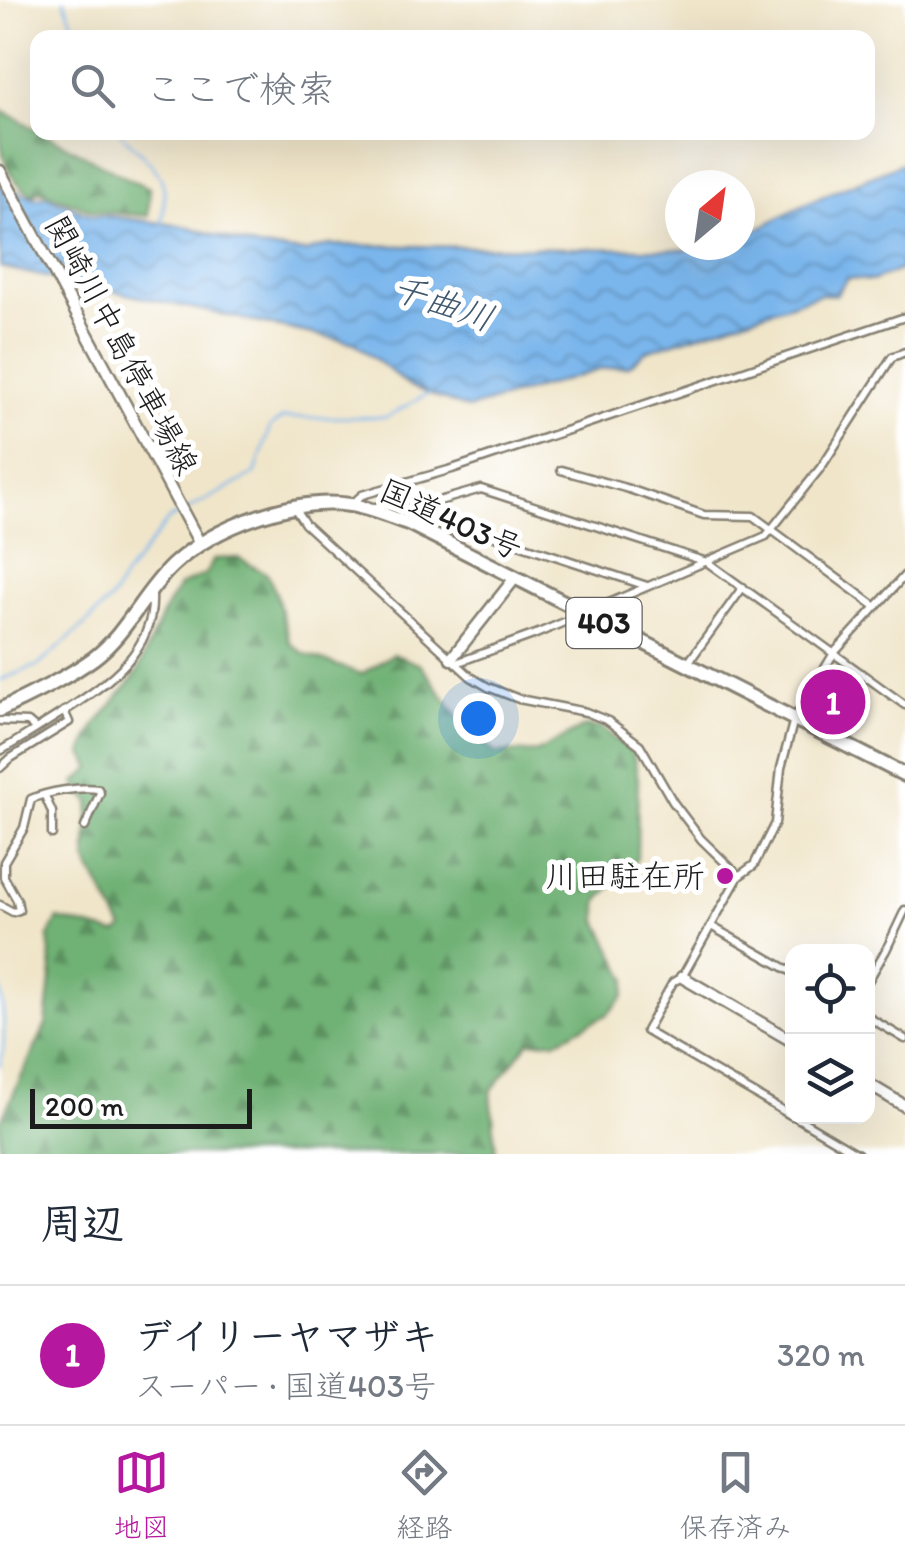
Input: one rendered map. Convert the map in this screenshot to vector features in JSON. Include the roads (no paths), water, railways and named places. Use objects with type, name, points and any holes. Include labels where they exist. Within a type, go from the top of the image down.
[{"type":"highway","name":"国道403号","points":[[0,710],[94,658],[118,636],[152,588],[198,539],[294,508],[318,504],[351,506],[408,524],[905,775]]},
{"type":"main road","name":"関崎川中島停車場線","points":[[0,171],[198,539]]},
{"type":"main road","points":[[453,661],[515,578]]},
{"type":"main road","points":[[682,977],[785,1037]]},
{"type":"main road","points":[[875,1088],[905,1106]]},
{"type":"street","points":[[351,506],[362,495],[452,469],[905,317]]},
{"type":"street","points":[[453,661],[586,613],[766,536],[822,466],[892,357],[905,352]]},
{"type":"street","points":[[561,470],[704,515],[753,516],[876,607]]},
{"type":"street","points":[[410,509],[481,489],[707,562],[905,705]]},
{"type":"street","points":[[304,522],[308,511],[318,504]]},
{"type":"street","points":[[370,510],[380,505],[410,509],[647,586]]},
{"type":"street","points":[[294,508],[304,522],[471,677],[519,698],[586,712],[608,721],[640,744],[673,802],[701,839],[739,876]]},
{"type":"street","points":[[785,1111],[646,1032],[739,876],[754,866],[774,822],[781,768],[794,719],[834,654],[905,576]]},
{"type":"street","points":[[686,666],[742,587]]},
{"type":"street","points":[[0,750],[104,685],[132,658],[148,629],[152,588]]},
{"type":"street","points":[[0,768],[69,722],[64,711]]},
{"type":"street","points":[[0,721],[28,722],[36,729]]},
{"type":"street","points":[[0,905],[13,912],[19,910],[4,877],[4,862],[24,828],[34,797],[82,787],[98,790],[85,828]]},
{"type":"street","points":[[45,796],[52,812],[52,834]]},
{"type":"street","points":[[875,969],[905,910]]},
{"type":"street","points":[[711,926],[785,968]]},
{"type":"street","points":[[875,1021],[905,1039]]},
{"type":"street","points":[[807,1124],[858,1154]]},
{"type":"water","name":"千曲川","points":[[905,162],[905,268],[872,281],[847,278],[836,295],[821,294],[646,351],[629,366],[602,369],[468,409],[409,386],[355,343],[0,267],[0,185],[36,198],[47,196],[91,215],[189,227],[258,248],[305,252],[329,245],[665,249],[665,260],[755,260],[755,230],[809,202]]},
{"type":"waterway","points":[[64,0],[76,30]]},
{"type":"waterway","points":[[128,140],[159,175],[164,191],[162,224]]},
{"type":"waterway","points":[[185,511],[255,474],[270,427],[283,418],[387,417],[429,393]]},
{"type":"waterway","points":[[0,680],[39,665],[87,623],[112,598],[169,519],[178,515]]},
{"type":"waterway","points":[[0,986],[4,1035],[0,1065]]},
{"type":"place","name":"デイリーヤマザキ","points":[[833,702]]},
{"type":"place","name":"川田駐在所","points":[[725,876]]}]
